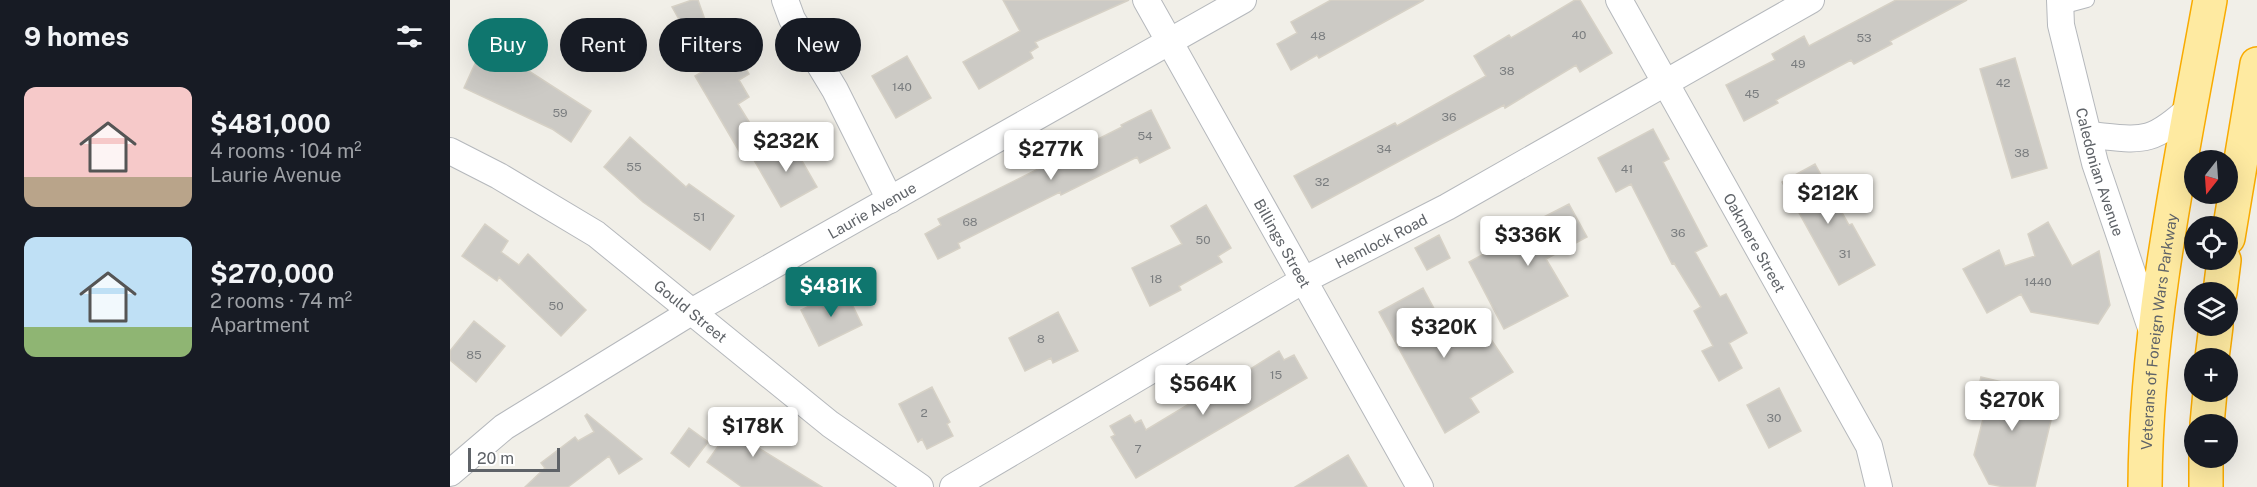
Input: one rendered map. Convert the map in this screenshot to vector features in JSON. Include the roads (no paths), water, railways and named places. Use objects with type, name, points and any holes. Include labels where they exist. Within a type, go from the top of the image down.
[{"type":"highway","name":"Veterans of Foreign Wars Parkway","points":[[2145,487],[2148,402],[2162,275],[2210,0]]},
{"type":"highway","points":[[2232,216],[2257,64]]},
{"type":"highway","points":[[2122,487],[2155,340]]},
{"type":"highway","points":[[2206,468],[2206,487]]},
{"type":"street","points":[[785,0],[792,19],[835,90],[890,200]]},
{"type":"street","name":"Billings Street","points":[[1146,0],[1302,281],[1420,487]]},
{"type":"street","name":"Laurie Avenue","points":[[450,473],[504,427],[691,312],[1243,0]]},
{"type":"street","name":"Oakmere Street","points":[[1619,0],[1869,446],[1879,487]]},
{"type":"street","name":"Hemlock Road","points":[[953,487],[1302,281],[1447,207],[1811,0]]},
{"type":"street","name":"Caledonian Avenue","points":[[2061,4],[2061,25],[2095,163],[2155,340]]},
{"type":"street","points":[[2089,135],[2137,140],[2165,132],[2191,107]]},
{"type":"street","name":"Gould Street","points":[[450,151],[499,176],[596,234],[831,424],[920,487]]},
{"type":"lane","points":[[2061,4],[2087,0]]}]
